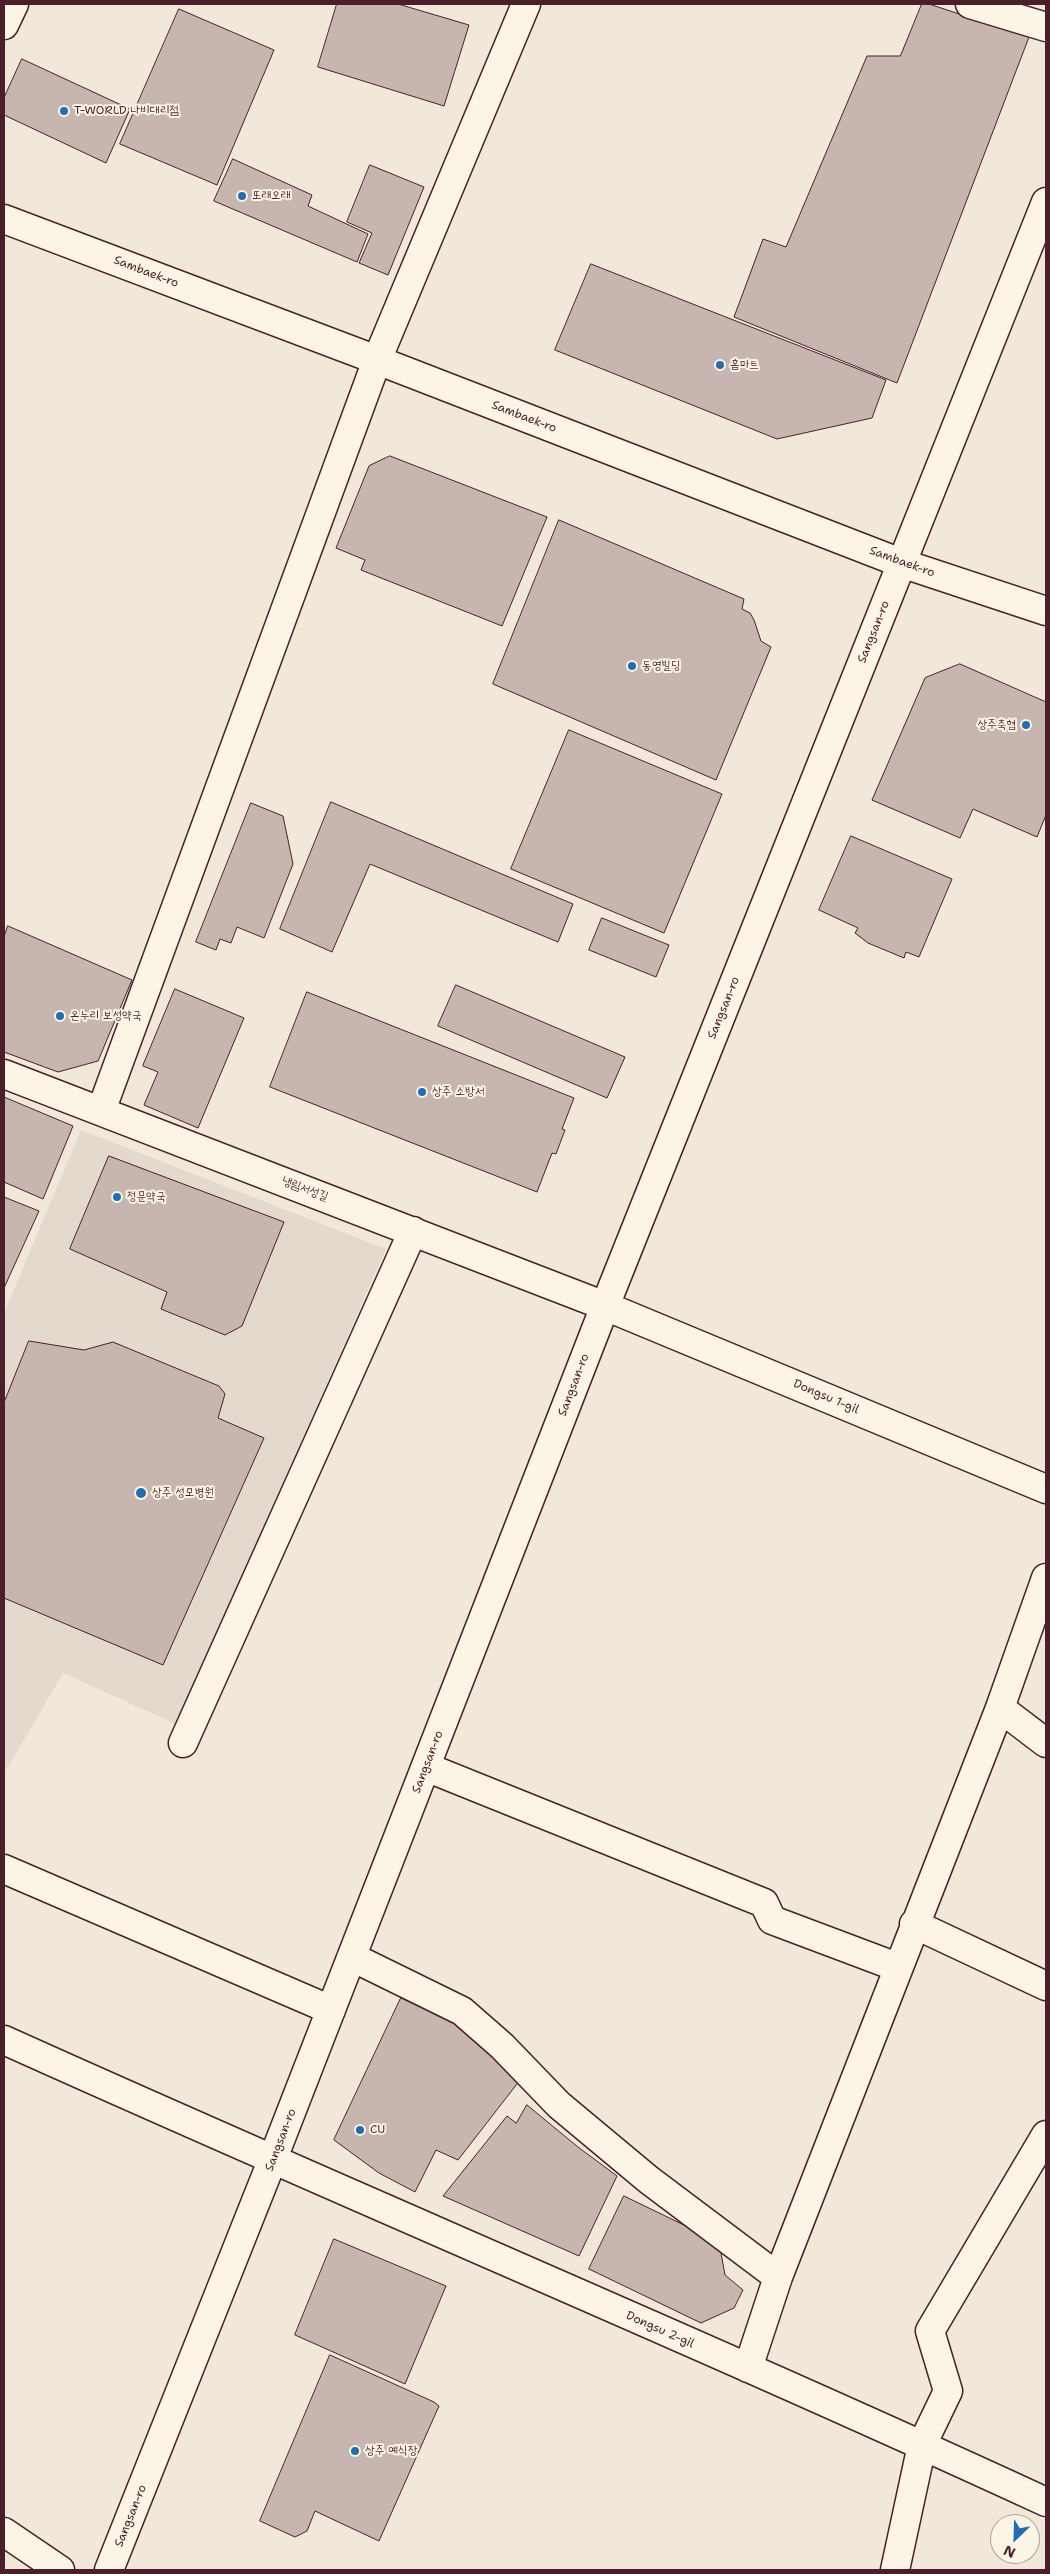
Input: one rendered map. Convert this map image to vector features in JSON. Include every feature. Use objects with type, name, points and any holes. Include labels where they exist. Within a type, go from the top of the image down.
[{"type":"street","points":[[4,24],[14,4]]},
{"type":"street","points":[[101,1111],[377,360],[526,4]]},
{"type":"street","points":[[970,4],[1046,27]]},
{"type":"street","name":"Sangsan-ro","points":[[109,2570],[272,2161],[605,1306],[1046,202]]},
{"type":"street","name":"Sambaek-ro","points":[[4,219],[377,360],[901,563],[1046,611]]},
{"type":"street","name":"냉림서성길","points":[[4,1074],[605,1306]]},
{"type":"street","points":[[183,1743],[413,1231]]},
{"type":"street","name":"Dongsu 1-gil","points":[[605,1306],[1046,1489]]},
{"type":"street","points":[[748,2368],[778,2277],[897,1967],[1000,1708],[1046,1578]]},
{"type":"street","points":[[1000,1708],[1046,1743]]},
{"type":"street","points":[[426,1767],[764,1903],[772,1920],[897,1967]]},
{"type":"street","points":[[4,1869],[331,2010]]},
{"type":"street","points":[[914,1924],[1046,1986]]},
{"type":"street","points":[[352,1957],[462,2011],[502,2046],[566,2111],[648,2180],[778,2277]]},
{"type":"street","name":"Dongsu 2-gil","points":[[4,2040],[272,2161],[748,2368],[1046,2502]]},
{"type":"street","points":[[895,2570],[922,2445],[948,2391],[930,2331],[1046,2135]]},
{"type":"street","points":[[4,2532],[60,2570]]},
{"type":"shaded area","name":"상주 성모병원","points":[[81,1130],[386,1249],[176,1724],[63,1673],[7,1769],[4,1768],[4,1313]]},
{"type":"building","points":[[337,4],[398,4],[469,25],[444,106],[318,67]]},
{"type":"building","points":[[922,4],[929,4],[1029,37],[897,383],[734,317],[763,239],[786,247],[867,56],[900,56]]},
{"type":"building","points":[[179,9],[274,50],[217,185],[120,144]]},
{"type":"building","points":[[22,59],[130,109],[106,163],[4,115],[4,98]]},
{"type":"building","points":[[233,159],[312,195],[308,206],[368,234],[357,262],[214,201]]},
{"type":"building","points":[[370,165],[424,187],[388,275],[359,263],[372,233],[347,222]]},
{"type":"building","name":"홈마트","points":[[591,264],[886,380],[872,418],[777,439],[555,350]]},
{"type":"building","points":[[390,456],[547,517],[502,626],[361,570],[365,560],[336,548],[369,466]]},
{"type":"building","name":"동영빌딩","points":[[559,520],[744,599],[742,609],[750,613],[761,641],[771,647],[716,780],[493,684]]},
{"type":"building","points":[[960,664],[1046,702],[1046,815],[1037,837],[973,809],[960,838],[872,800],[925,678]]},
{"type":"building","points":[[569,730],[722,794],[664,933],[511,869]]},
{"type":"building","points":[[331,802],[573,904],[558,942],[370,864],[332,952],[280,929]]},
{"type":"building","points":[[251,803],[283,816],[293,864],[264,938],[237,927],[231,943],[220,939],[216,950],[196,942]]},
{"type":"building","points":[[851,836],[952,879],[919,957],[906,952],[904,958],[868,943],[855,933],[858,928],[819,910]]},
{"type":"building","points":[[602,918],[669,945],[656,977],[589,950]]},
{"type":"building","name":"온누리 보성약국","points":[[8,926],[132,980],[98,1061],[58,1072],[4,1052],[4,937]]},
{"type":"building","points":[[456,985],[625,1057],[607,1098],[438,1026]]},
{"type":"building","points":[[175,989],[244,1018],[198,1128],[144,1105],[158,1072],[143,1066]]},
{"type":"building","name":"상주 소방서","points":[[307,992],[574,1098],[562,1129],[565,1130],[556,1154],[552,1153],[537,1192],[270,1087]]},
{"type":"building","points":[[4,1097],[73,1126],[43,1199],[4,1182]]},
{"type":"building","points":[[109,1156],[284,1222],[242,1326],[225,1335],[161,1309],[167,1292],[70,1249]]},
{"type":"building","points":[[4,1197],[39,1211],[4,1288]]},
{"type":"building","name":"상주 성모병원","points":[[29,1341],[84,1350],[113,1342],[219,1386],[225,1394],[218,1418],[264,1438],[163,1665],[4,1598],[4,1403]]},
{"type":"building","points":[[401,1998],[474,2031],[520,2080],[458,2160],[436,2150],[415,2192],[379,2173],[334,2140]]},
{"type":"building","points":[[527,2105],[617,2176],[579,2256],[443,2196],[507,2116],[516,2123]]},
{"type":"building","points":[[624,2196],[719,2242],[725,2275],[743,2290],[734,2308],[701,2323],[589,2269]]},
{"type":"building","points":[[334,2239],[446,2286],[405,2384],[295,2335]]},
{"type":"building","name":"상주 예식장","points":[[330,2355],[434,2402],[439,2406],[379,2541],[315,2511],[307,2531],[295,2537],[260,2521]]},
{"type":"place","name":"T-WORLD 나비대리점","points":[[64,111]]},
{"type":"place","name":"또래오래","points":[[242,196]]},
{"type":"place","name":"홈마트","points":[[720,365]]},
{"type":"place","name":"동영빌딩","points":[[632,666]]},
{"type":"place","name":"상주축협","points":[[1026,725]]},
{"type":"place","name":"온누리 보성약국","points":[[60,1016]]},
{"type":"place","name":"상주 소방서","points":[[422,1092]]},
{"type":"place","name":"정문약국","points":[[117,1197]]},
{"type":"place","name":"상주 성모병원","points":[[141,1493]]},
{"type":"place","name":"CU","points":[[360,2130]]},
{"type":"place","name":"상주 예식장","points":[[355,2451]]}]
